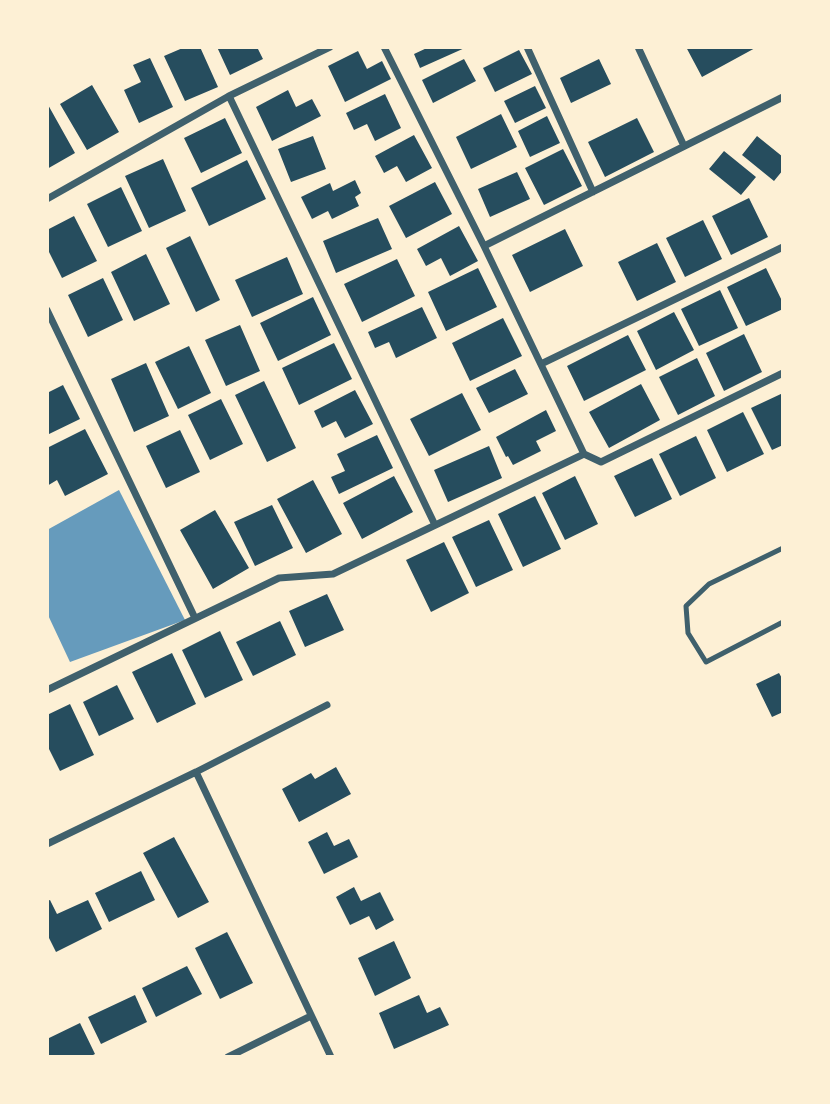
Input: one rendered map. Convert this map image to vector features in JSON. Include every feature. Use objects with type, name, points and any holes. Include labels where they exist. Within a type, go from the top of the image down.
[{"type":"street","points":[[47,199],[229,96],[330,47]]},
{"type":"street","points":[[384,47],[584,454],[601,462],[783,373]]},
{"type":"street","points":[[527,47],[593,192]]},
{"type":"street","points":[[638,47],[684,146]]},
{"type":"street","points":[[229,96],[435,525]]},
{"type":"street","points":[[484,246],[783,97]]},
{"type":"street","points":[[541,364],[783,247]]},
{"type":"street","points":[[47,310],[195,618]]},
{"type":"street","points":[[47,690],[279,578],[333,574],[584,454]]},
{"type":"street","points":[[47,844],[327,705]]},
{"type":"street","points":[[196,772],[331,1057]]},
{"type":"street","points":[[228,1057],[311,1016]]},
{"type":"lane","points":[[783,548],[709,584],[686,606],[688,633],[706,662],[783,622]]},
{"type":"water","points":[[119,490],[185,620],[70,662],[47,613],[47,530]]},
{"type":"building","points":[[185,47],[200,47],[218,87],[185,101],[164,56]]},
{"type":"building","points":[[217,47],[257,47],[263,59],[230,75]]},
{"type":"building","points":[[429,47],[467,47],[420,68],[414,54]]},
{"type":"building","points":[[686,47],[757,47],[702,77]]},
{"type":"building","points":[[519,50],[532,74],[495,92],[483,68]]},
{"type":"building","points":[[358,51],[367,69],[382,61],[391,79],[345,102],[328,66]]},
{"type":"building","points":[[150,58],[173,107],[139,123],[124,90],[141,82],[133,65]]},
{"type":"building","points":[[464,59],[476,81],[433,103],[422,80]]},
{"type":"building","points":[[599,59],[611,84],[571,103],[560,78]]},
{"type":"building","points":[[92,85],[119,132],[87,150],[60,104]]},
{"type":"building","points":[[535,86],[546,108],[515,123],[504,101]]},
{"type":"building","points":[[288,90],[296,107],[312,99],[321,116],[272,141],[256,107]]},
{"type":"building","points":[[385,94],[401,128],[375,141],[367,124],[354,130],[346,113]]},
{"type":"building","points":[[47,103],[75,153],[47,169]]},
{"type":"building","points":[[501,114],[517,147],[471,169],[456,137]]},
{"type":"building","points":[[547,116],[560,143],[530,157],[518,131]]},
{"type":"building","points":[[225,118],[242,153],[201,173],[184,138]]},
{"type":"building","points":[[637,118],[654,152],[605,177],[588,142]]},
{"type":"building","points":[[414,135],[432,168],[406,182],[397,166],[384,173],[375,156]]},
{"type":"building","points":[[313,136],[326,169],[291,182],[278,149]]},
{"type":"building","points":[[757,136],[783,157],[783,170],[774,181],[742,155]]},
{"type":"building","points":[[563,149],[582,186],[544,205],[525,168]]},
{"type":"building","points":[[724,151],[756,177],[741,195],[709,169]]},
{"type":"building","points":[[163,159],[186,211],[149,228],[125,176]]},
{"type":"building","points":[[247,160],[266,199],[209,226],[191,188]]},
{"type":"building","points":[[517,172],[530,199],[490,217],[478,189]]},
{"type":"building","points":[[355,180],[361,193],[355,197],[359,206],[332,219],[328,211],[312,219],[301,197],[330,183],[333,191]]},
{"type":"building","points":[[435,182],[452,214],[406,238],[389,206]]},
{"type":"building","points":[[121,187],[142,231],[108,247],[87,204]]},
{"type":"building","points":[[749,198],[768,237],[731,255],[712,216]]},
{"type":"building","points":[[74,216],[97,261],[62,278],[47,248],[47,230]]},
{"type":"building","points":[[378,218],[392,249],[336,273],[323,241]]},
{"type":"building","points":[[703,220],[722,259],[685,277],[666,238]]},
{"type":"building","points":[[459,226],[478,261],[450,276],[441,258],[426,266],[417,249]]},
{"type":"building","points":[[565,229],[583,266],[530,292],[512,255]]},
{"type":"building","points":[[190,236],[220,300],[196,312],[166,248]]},
{"type":"building","points":[[657,243],[676,282],[637,301],[618,262]]},
{"type":"building","points":[[146,254],[170,304],[134,321],[111,272]]},
{"type":"building","points":[[287,257],[303,294],[252,317],[235,280]]},
{"type":"building","points":[[397,259],[415,296],[362,322],[344,284]]},
{"type":"building","points":[[478,268],[497,307],[446,331],[428,292]]},
{"type":"building","points":[[766,268],[783,303],[783,309],[746,326],[727,287]]},
{"type":"building","points":[[103,278],[123,320],[88,337],[68,295]]},
{"type":"building","points":[[720,290],[738,328],[699,346],[681,309]]},
{"type":"building","points":[[313,297],[331,335],[278,361],[260,323]]},
{"type":"building","points":[[422,307],[437,338],[396,358],[389,342],[375,348],[368,332]]},
{"type":"building","points":[[674,312],[694,350],[656,370],[637,331]]},
{"type":"building","points":[[503,318],[522,356],[470,381],[452,343]]},
{"type":"building","points":[[240,325],[260,371],[226,386],[205,340]]},
{"type":"building","points":[[744,334],[762,372],[724,391],[706,353]]},
{"type":"building","points":[[628,335],[646,370],[584,401],[567,366]]},
{"type":"building","points":[[334,343],[352,379],[299,405],[282,368]]},
{"type":"building","points":[[189,346],[211,393],[178,409],[155,362]]},
{"type":"building","points":[[697,358],[715,396],[678,415],[659,377]]},
{"type":"building","points":[[146,363],[169,416],[134,432],[111,379]]},
{"type":"building","points":[[515,369],[528,394],[489,413],[476,388]]},
{"type":"building","points":[[264,381],[296,448],[267,462],[235,395]]},
{"type":"building","points":[[641,384],[660,420],[609,448],[589,412]]},
{"type":"building","points":[[63,385],[80,419],[47,435],[47,393]]},
{"type":"building","points":[[355,390],[373,424],[345,438],[336,421],[322,428],[314,411]]},
{"type":"building","points":[[462,393],[481,430],[429,456],[410,419]]},
{"type":"building","points":[[783,393],[783,445],[772,450],[751,408]]},
{"type":"building","points":[[221,399],[243,444],[210,460],[188,415]]},
{"type":"building","points":[[546,410],[556,431],[536,441],[541,451],[513,465],[496,437]]},
{"type":"building","points":[[743,412],[764,454],[727,472],[707,430]]},
{"type":"building","points":[[85,429],[108,474],[65,496],[57,480],[47,486],[47,448]]},
{"type":"building","points":[[180,430],[200,472],[166,488],[146,446]]},
{"type":"building","points":[[377,435],[393,468],[339,494],[331,477],[345,471],[337,454]]},
{"type":"building","points":[[696,436],[716,478],[680,496],[659,454]]},
{"type":"building","points":[[489,446],[502,478],[448,502],[434,470]]},
{"type":"building","points":[[652,458],[672,499],[635,517],[614,476]]},
{"type":"building","points":[[394,476],[413,512],[362,539],[343,503]]},
{"type":"building","points":[[575,476],[598,524],[565,540],[542,493]]},
{"type":"building","points":[[313,480],[342,534],[306,553],[277,499]]},
{"type":"building","points":[[535,496],[561,549],[523,567],[498,514]]},
{"type":"building","points":[[272,505],[293,548],[255,566],[234,522]]},
{"type":"building","points":[[215,510],[249,568],[213,589],[180,530]]},
{"type":"building","points":[[489,520],[513,570],[476,587],[452,537]]},
{"type":"building","points":[[444,542],[469,593],[431,612],[406,560]]},
{"type":"building","points":[[327,594],[344,630],[305,647],[289,611]]},
{"type":"building","points":[[280,621],[296,655],[253,676],[236,642]]},
{"type":"building","points":[[220,631],[243,680],[205,698],[182,650]]},
{"type":"building","points":[[172,653],[196,704],[157,723],[132,672]]},
{"type":"building","points":[[779,673],[783,680],[783,712],[772,717],[756,684]]},
{"type":"building","points":[[117,685],[134,719],[99,736],[83,702]]},
{"type":"building","points":[[70,704],[94,755],[60,771],[47,745],[47,715]]},
{"type":"building","points":[[336,767],[351,794],[299,822],[282,789],[311,773],[315,779]]},
{"type":"building","points":[[327,832],[334,846],[349,839],[358,857],[324,874],[308,842]]},
{"type":"building","points":[[174,837],[209,902],[178,918],[143,853]]},
{"type":"building","points":[[141,871],[155,900],[109,922],[95,893]]},
{"type":"building","points":[[354,887],[361,901],[380,892],[394,920],[376,930],[369,916],[350,925],[336,897]]},
{"type":"building","points":[[50,900],[57,914],[88,900],[102,929],[56,952],[47,934],[47,901]]},
{"type":"building","points":[[227,932],[253,983],[220,999],[195,948]]},
{"type":"building","points":[[394,941],[411,978],[375,996],[358,958]]},
{"type":"building","points":[[187,966],[202,994],[156,1017],[142,988]]},
{"type":"building","points":[[135,995],[147,1022],[101,1044],[88,1017]]},
{"type":"building","points":[[419,995],[427,1013],[440,1007],[449,1025],[394,1049],[379,1013]]},
{"type":"building","points":[[80,1023],[95,1054],[89,1057],[47,1057],[47,1039]]}]
